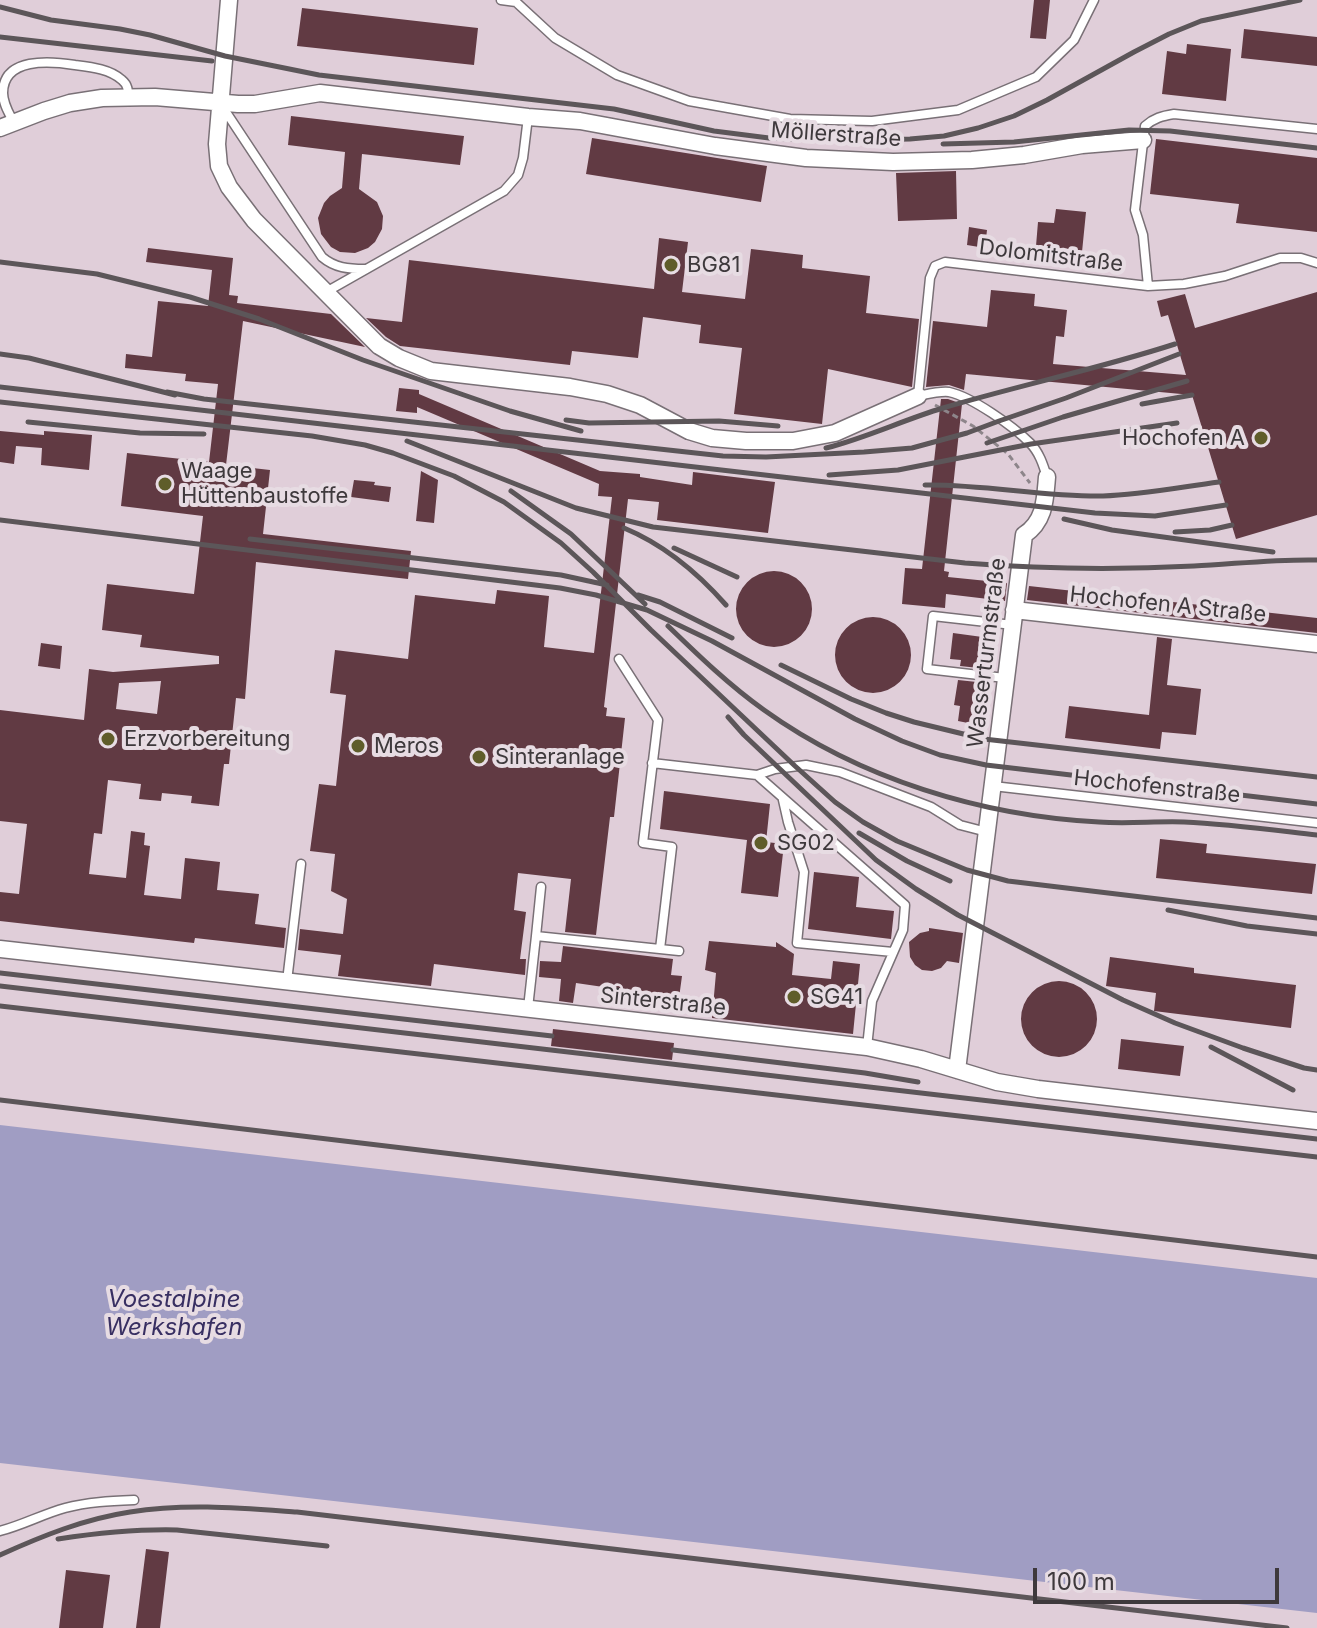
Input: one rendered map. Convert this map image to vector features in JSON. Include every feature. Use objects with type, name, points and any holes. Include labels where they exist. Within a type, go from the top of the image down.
[{"type":"street","name":"Wasserturmstraße","points":[[229,0],[217,144],[219,166],[229,187],[254,220],[379,346],[399,358],[431,371],[607,394],[640,405],[689,431],[712,438],[746,441],[793,441],[835,433],[918,396]]},
{"type":"street","name":"Möllerstraße","points":[[7,125],[70,103],[102,98],[155,97],[255,104],[320,93],[580,121],[715,146],[806,158],[972,160],[1143,140]]},
{"type":"street","name":"Wasserturmstraße","points":[[957,1070],[1024,535],[1035,528],[1040,518],[1047,477]]},
{"type":"street","name":"Hochofen A Straße","points":[[1014,618],[1317,644]]},
{"type":"street","name":"Sinterstraße","points":[[0,949],[867,1047],[997,1082],[1038,1089],[1317,1121]]},
{"type":"lane","points":[[501,0],[517,1],[555,38],[617,75],[689,101],[790,119],[872,121],[958,110],[1036,77],[1074,40],[1094,0]]},
{"type":"lane","points":[[7,125],[3,92],[5,81],[12,71],[23,64],[58,62],[101,69],[121,78],[128,86],[128,97]]},
{"type":"lane","points":[[221,103],[322,257],[331,264],[365,269]]},
{"type":"lane","points":[[1143,140],[1145,126],[1163,115],[1174,114],[1317,129]]},
{"type":"lane","points":[[326,292],[504,191],[518,175],[528,117]]},
{"type":"lane","name":"Dolomitstraße","points":[[918,396],[930,278],[935,266],[945,262],[1148,286],[1143,235],[1135,210],[1143,140]]},
{"type":"lane","points":[[1148,286],[1184,284],[1225,276],[1280,258],[1301,258],[1317,263]]},
{"type":"lane","name":"Wasserturmstraße","points":[[918,396],[945,391],[965,396],[1031,444],[1042,461],[1047,477]]},
{"type":"lane","points":[[1006,678],[927,669],[933,616],[1014,618]]},
{"type":"lane","points":[[619,659],[658,720],[643,843],[672,847],[660,949]]},
{"type":"lane","points":[[652,763],[757,775],[806,765],[840,772],[931,807],[960,825],[987,832]]},
{"type":"lane","points":[[757,775],[905,905],[903,930],[872,1001],[867,1047]]},
{"type":"lane","name":"Hochofenstraße","points":[[993,786],[1317,823]]},
{"type":"lane","points":[[782,798],[804,872],[797,943],[893,952]]},
{"type":"lane","points":[[287,982],[301,864]]},
{"type":"lane","points":[[528,1009],[541,887]]},
{"type":"lane","points":[[536,936],[679,951]]},
{"type":"lane","points":[[0,1531],[62,1509],[98,1501],[134,1500]]},
{"type":"path","points":[[918,396],[973,426],[1008,454],[1030,484]]},
{"type":"shaded area","points":[[0,0],[1317,0],[1317,1628],[0,1628]]},
{"type":"water","name":"Voestalpine Werkshafen","points":[[0,1125],[1317,1278],[1317,1613],[0,1463]]},
{"type":"building","points":[[1034,0],[1050,0],[1046,39],[1030,38]]},
{"type":"building","points":[[302,8],[478,28],[474,65],[297,46]]},
{"type":"building","points":[[1244,29],[1317,37],[1317,66],[1241,58]]},
{"type":"building","points":[[1187,44],[1231,49],[1226,101],[1162,94],[1167,51],[1186,54]]},
{"type":"building","points":[[291,116],[464,136],[460,165],[362,154],[359,189],[377,202],[383,216],[382,229],[368,248],[355,253],[340,252],[331,247],[321,234],[318,218],[324,203],[342,188],[345,152],[288,145]]},
{"type":"building","points":[[592,138],[767,166],[761,202],[586,174]]},
{"type":"building","points":[[1156,139],[1317,158],[1317,232],[1236,223],[1239,204],[1150,194]]},
{"type":"building","points":[[956,171],[957,219],[898,221],[896,173]]},
{"type":"building","points":[[1056,209],[1086,212],[1081,262],[1035,258],[1038,222],[1054,223]]},
{"type":"building","points":[[969,227],[987,230],[985,248],[967,245]]},
{"type":"building","points":[[659,238],[688,242],[682,292],[745,299],[751,249],[803,255],[802,268],[870,276],[866,313],[919,319],[912,387],[828,369],[822,424],[734,414],[742,348],[699,343],[701,325],[643,317],[638,358],[572,351],[570,365],[400,346],[366,318],[402,322],[409,260],[654,289]]},
{"type":"building","points":[[148,248],[233,258],[229,295],[238,296],[237,303],[331,314],[365,347],[243,321],[226,465],[270,470],[263,534],[411,551],[408,579],[256,562],[245,699],[236,698],[229,764],[224,764],[219,806],[191,803],[192,796],[162,793],[161,801],[139,799],[141,784],[108,780],[102,834],[94,833],[89,874],[126,878],[131,831],[145,833],[144,845],[150,846],[144,895],[181,899],[185,858],[220,862],[217,890],[259,894],[255,924],[286,928],[284,948],[195,938],[194,943],[0,921],[0,892],[19,894],[27,824],[0,821],[0,710],[84,720],[89,669],[113,672],[219,664],[219,656],[140,647],[142,635],[102,630],[107,584],[194,594],[203,516],[121,506],[127,453],[209,462],[218,384],[185,381],[186,374],[125,368],[126,354],[152,357],[158,301],[208,306],[212,270],[146,262]],"holes":[[[161,681],[157,714],[116,709],[119,683]]]},
{"type":"building","name":"Hochofen A","points":[[991,290],[1035,294],[1034,306],[1067,310],[1064,337],[1056,336],[1053,364],[1186,375],[1168,315],[1161,317],[1157,301],[1185,294],[1195,328],[1317,292],[1317,515],[1236,539],[1192,395],[966,374],[964,390],[949,385],[926,387],[933,321],[987,327]]},
{"type":"building","name":"Sinteranlage","points":[[399,388],[419,390],[419,394],[600,471],[640,474],[640,477],[692,485],[693,472],[775,482],[768,533],[657,520],[659,502],[628,499],[604,707],[607,708],[606,716],[625,718],[596,935],[565,932],[571,879],[518,873],[514,910],[526,912],[520,959],[526,959],[525,975],[434,964],[431,986],[338,976],[341,955],[298,950],[300,929],[343,934],[347,899],[331,891],[335,854],[310,851],[319,784],[336,786],[346,695],[330,693],[335,650],[408,659],[415,595],[495,604],[497,590],[549,596],[544,647],[594,653],[612,497],[598,496],[599,484],[417,407],[417,413],[396,411]]},
{"type":"building","points":[[941,399],[962,404],[944,571],[949,572],[948,577],[1007,583],[1005,601],[946,594],[945,608],[902,604],[905,568],[922,569]]},
{"type":"building","points":[[0,431],[92,435],[89,470],[41,465],[42,448],[16,446],[14,464],[0,462]]},
{"type":"building","points":[[421,471],[438,480],[434,523],[416,521]]},
{"type":"building","points":[[354,480],[391,487],[389,502],[351,497]]},
{"type":"building","points":[[774,571],[788,574],[801,582],[809,595],[812,609],[809,623],[801,636],[788,644],[774,647],[760,644],[747,636],[739,623],[736,609],[739,595],[747,582],[760,574]]},
{"type":"building","points":[[1029,586],[1317,618],[1317,633],[1027,600]]},
{"type":"building","points":[[873,617],[887,620],[900,628],[908,641],[911,655],[908,669],[900,682],[887,690],[873,693],[859,690],[846,682],[838,669],[835,655],[838,641],[846,628],[859,620]]},
{"type":"building","points":[[953,633],[997,639],[994,667],[960,666],[961,660],[950,659]]},
{"type":"building","points":[[1157,637],[1172,639],[1167,685],[1201,689],[1196,735],[1162,732],[1160,749],[1065,738],[1069,706],[1149,715]]},
{"type":"building","points":[[41,643],[62,646],[60,669],[38,666]]},
{"type":"building","points":[[958,680],[986,683],[978,725],[958,721],[960,706],[954,705]]},
{"type":"building","name":"SG02","points":[[664,791],[770,804],[766,842],[784,844],[778,897],[741,893],[747,840],[660,829]]},
{"type":"building","points":[[1160,839],[1207,844],[1206,853],[1316,864],[1312,894],[1156,878]]},
{"type":"building","points":[[814,872],[859,877],[856,907],[894,911],[891,939],[808,929]]},
{"type":"building","points":[[929,928],[963,933],[959,963],[947,961],[941,968],[932,971],[915,965],[910,957],[909,942],[920,933],[929,931]]},
{"type":"building","name":"SG41","points":[[709,941],[776,947],[776,942],[794,954],[792,975],[831,979],[833,961],[860,964],[853,1034],[712,1018],[716,973],[705,970]]},
{"type":"building","points":[[563,946],[673,959],[671,975],[682,976],[679,998],[576,983],[573,1003],[559,1001],[561,979],[539,977],[540,961],[561,962]]},
{"type":"building","points":[[1110,957],[1194,968],[1194,973],[1296,985],[1291,1028],[1154,1011],[1156,993],[1106,986]]},
{"type":"building","points":[[1059,981],[1073,984],[1086,992],[1094,1005],[1097,1019],[1094,1033],[1086,1046],[1073,1054],[1059,1057],[1045,1054],[1032,1046],[1024,1033],[1021,1019],[1024,1005],[1032,992],[1045,984]]},
{"type":"building","points":[[553,1029],[674,1043],[672,1060],[551,1046]]},
{"type":"building","points":[[1121,1039],[1184,1046],[1180,1076],[1118,1069]]},
{"type":"building","points":[[146,1549],[169,1552],[160,1628],[136,1628]]},
{"type":"building","points":[[66,1570],[110,1575],[103,1628],[59,1628]]},
{"type":"railway","points":[[0,7],[51,20],[150,35],[225,56],[319,75],[614,109],[714,131],[769,138],[861,140],[944,136],[978,128],[1014,116],[1169,34],[1201,21],[1300,0]]},
{"type":"railway","points":[[0,37],[212,61]]},
{"type":"railway","points":[[943,144],[1014,142],[1129,130],[1170,131],[1317,148]]},
{"type":"railway","points":[[0,262],[97,274],[190,297],[259,319],[363,360],[510,411],[581,431]]},
{"type":"railway","points":[[826,448],[943,408],[1175,344]]},
{"type":"railway","points":[[0,354],[29,358],[175,395]]},
{"type":"railway","points":[[167,392],[204,399],[723,456],[766,457],[912,448],[967,433],[1179,354]]},
{"type":"railway","points":[[987,443],[1187,381]]},
{"type":"railway","points":[[0,387],[1095,513],[1155,516],[1226,505]]},
{"type":"railway","points":[[1142,404],[1192,395]]},
{"type":"railway","points":[[0,402],[312,436],[365,445],[454,476],[504,502],[561,543],[835,802],[897,841],[967,870],[1008,881],[1317,918]]},
{"type":"railway","points":[[566,420],[589,423],[719,421],[778,426]]},
{"type":"railway","points":[[28,422],[140,433],[204,434]]},
{"type":"railway","points":[[829,475],[898,470],[1031,444],[1177,423]]},
{"type":"railway","points":[[407,441],[576,508],[653,527],[1022,567],[1136,568],[1317,560]]},
{"type":"railway","points":[[925,485],[1103,496],[1219,482]]},
{"type":"railway","points":[[511,491],[571,534],[645,604]]},
{"type":"railway","points":[[1064,519],[1112,530],[1273,552]]},
{"type":"railway","points":[[0,520],[560,588],[596,595],[647,610],[712,641],[855,719],[940,755],[986,765],[1317,804]]},
{"type":"railway","points":[[1175,532],[1232,525]]},
{"type":"railway","points":[[624,528],[680,560],[726,605]]},
{"type":"railway","points":[[250,539],[561,575],[607,585]]},
{"type":"railway","points":[[674,548],[737,577]]},
{"type":"railway","points":[[638,595],[660,602],[732,638]]},
{"type":"railway","points":[[668,626],[739,691],[801,734],[840,756],[924,790],[1011,812],[1055,818],[1110,823],[1201,823],[1317,835]]},
{"type":"railway","points":[[781,665],[886,713],[984,739],[1317,777]]},
{"type":"railway","points":[[728,717],[876,860],[958,915],[1123,1000],[1175,1023],[1317,1070]]},
{"type":"railway","points":[[859,833],[950,881]]},
{"type":"railway","points":[[1168,910],[1247,926],[1317,934]]},
{"type":"railway","points":[[0,973],[552,1036]]},
{"type":"railway","points":[[0,986],[1317,1139]]},
{"type":"railway","points":[[0,1006],[1317,1157]]},
{"type":"railway","points":[[1211,1047],[1293,1090]]},
{"type":"railway","points":[[673,1050],[918,1082]]},
{"type":"railway","points":[[0,1100],[1317,1257]]},
{"type":"railway","points":[[0,1555],[64,1529],[130,1512],[193,1507],[255,1509],[1287,1628]]},
{"type":"railway","points":[[58,1539],[118,1532],[177,1530],[327,1546]]},
{"type":"place","name":"BG81","points":[[671,265]]},
{"type":"place","name":"Hochofen A","points":[[1261,438]]},
{"type":"place","name":"Waage Hüttenbaustoffe","points":[[165,484]]},
{"type":"place","name":"Erzvorbereitung","points":[[108,739]]},
{"type":"place","name":"Meros","points":[[358,746]]},
{"type":"place","name":"Sinteranlage","points":[[479,757]]},
{"type":"place","name":"SG02","points":[[761,843]]},
{"type":"place","name":"SG41","points":[[794,997]]}]
